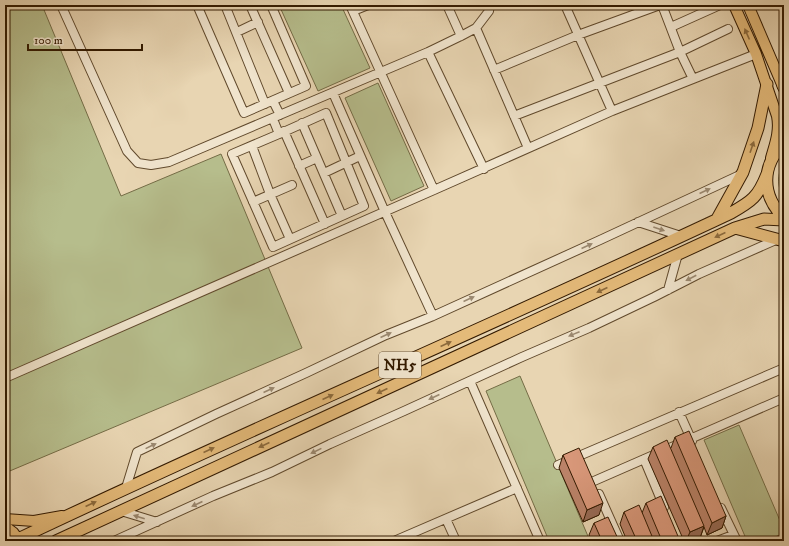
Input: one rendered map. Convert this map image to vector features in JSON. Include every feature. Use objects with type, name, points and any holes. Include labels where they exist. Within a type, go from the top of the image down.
[{"type":"highway","points":[[717,220],[743,173],[758,128],[767,84]]},
{"type":"highway","name":"NH5","points":[[5,527],[13,533],[18,540],[69,514],[717,220],[744,205],[756,196],[762,188],[773,156],[784,143]]},
{"type":"highway","name":"NH5","points":[[768,169],[767,187],[770,200],[784,219]]},
{"type":"highway","name":"NH5","points":[[56,541],[735,228],[764,219],[784,219]]},
{"type":"highway","points":[[735,228],[781,240]]},
{"type":"main road","points":[[734,5],[756,54],[767,84],[778,125],[777,138],[768,169]]},
{"type":"main road","points":[[748,5],[784,87]]},
{"type":"main road","points":[[5,519],[34,521],[69,514]]},
{"type":"main road","points":[[64,541],[77,531]]},
{"type":"street","points":[[61,5],[127,151],[138,163],[152,165],[169,162],[428,52],[476,28],[489,12],[490,5]]},
{"type":"street","points":[[197,5],[244,113],[306,86],[271,5]]},
{"type":"street","points":[[225,5],[282,133],[300,166],[325,224]]},
{"type":"street","points":[[250,5],[289,94]]},
{"type":"street","points":[[368,5],[352,8],[434,190]]},
{"type":"street","points":[[447,5],[461,36]]},
{"type":"street","points":[[565,5],[612,111]]},
{"type":"street","points":[[494,70],[578,35],[661,5],[680,52],[693,79]]},
{"type":"street","points":[[671,27],[720,5]]},
{"type":"street","points":[[237,32],[258,22]]},
{"type":"street","points":[[476,28],[528,148]]},
{"type":"street","points":[[514,116],[680,52],[728,29]]},
{"type":"street","points":[[428,52],[484,169]]},
{"type":"street","points":[[5,378],[484,169],[612,111],[756,54]]},
{"type":"street","points":[[332,92],[433,316]]},
{"type":"street","points":[[326,113],[364,206],[273,247],[232,154],[282,133],[326,113]]},
{"type":"street","points":[[302,123],[342,216]]},
{"type":"street","points":[[252,146],[270,194],[290,239]]},
{"type":"street","points":[[324,173],[360,156]]},
{"type":"street","points":[[300,166],[317,158]]},
{"type":"street","points":[[126,488],[137,452],[216,414],[306,374],[386,335],[433,316],[662,212],[743,173]]},
{"type":"street","points":[[253,202],[292,185]]},
{"type":"street","points":[[638,222],[681,236]]},
{"type":"street","points":[[114,541],[213,496],[272,472],[330,444],[589,328],[699,274],[781,240]]},
{"type":"street","points":[[668,290],[678,254]]},
{"type":"street","points":[[558,464],[583,458],[679,412],[784,368]]},
{"type":"street","points":[[470,381],[540,541]]},
{"type":"street","points":[[620,541],[592,478],[644,459],[784,398]]},
{"type":"street","points":[[679,412],[697,452]]},
{"type":"street","points":[[644,459],[666,514]]},
{"type":"street","points":[[394,541],[517,488]]},
{"type":"street","points":[[717,541],[735,538],[718,500]]},
{"type":"street","points":[[121,511],[157,522]]},
{"type":"street","points":[[446,519],[456,541]]},
{"type":"street","points":[[777,541],[784,538]]},
{"type":"green space","points":[[5,5],[42,5],[121,196],[221,154],[302,348],[5,473]]},
{"type":"green space","points":[[279,5],[341,5],[370,68],[318,91]]},
{"type":"green space","points":[[378,83],[424,186],[391,201],[345,98]]},
{"type":"green space","points":[[784,162],[784,201],[780,191],[779,177],[781,167]]},
{"type":"green space","points":[[520,376],[590,541],[549,541],[486,391]]},
{"type":"green space","points":[[739,425],[784,530],[784,536],[773,541],[747,541],[704,440]]},
{"type":"building","points":[[689,431],[726,516],[712,523],[675,437]]},
{"type":"building","points":[[667,440],[704,526],[690,532],[653,447]]},
{"type":"building","points":[[579,448],[603,503],[587,510],[563,455]]},
{"type":"building","points":[[661,496],[680,541],[662,541],[646,503]]},
{"type":"building","points":[[639,505],[654,541],[637,541],[624,512]]},
{"type":"building","points":[[608,517],[619,541],[602,541],[594,523]]}]
